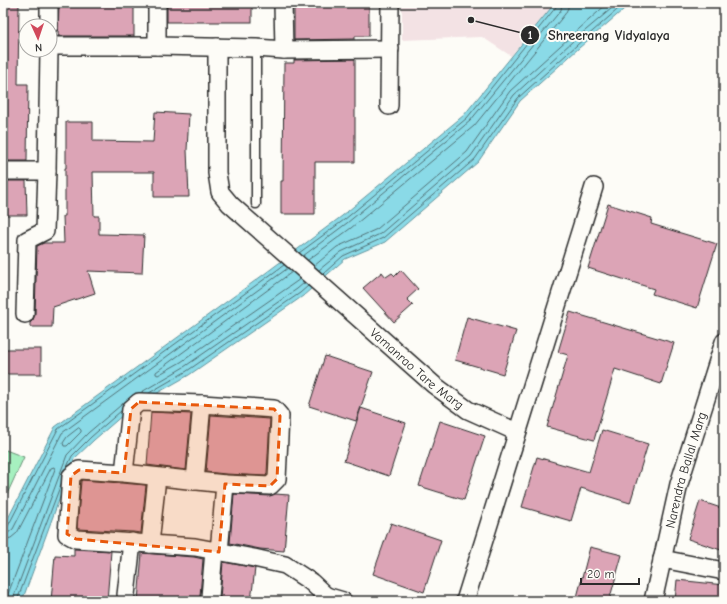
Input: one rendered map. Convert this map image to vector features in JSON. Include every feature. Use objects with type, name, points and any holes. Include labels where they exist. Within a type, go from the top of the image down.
[{"type":"street","points":[[49,3],[49,18]]},
{"type":"street","points":[[157,46],[158,3]]},
{"type":"street","points":[[283,3],[284,50]]},
{"type":"street","points":[[389,106],[390,3]]},
{"type":"street","points":[[58,46],[217,47],[284,50],[390,49]]},
{"type":"street","name":"Vamanrao Tare Marg","points":[[217,47],[216,173],[220,192],[230,204],[434,385],[468,410],[517,432]]},
{"type":"street","points":[[25,314],[27,240],[46,231],[49,58]]},
{"type":"street","points":[[3,171],[48,171]]},
{"type":"street","points":[[465,601],[594,187]]},
{"type":"street","name":"Narendra Ballal Marg","points":[[653,601],[679,484],[724,342]]},
{"type":"street","points":[[124,473],[131,409],[139,402],[202,404],[274,409],[280,416],[278,479],[270,486],[225,484],[124,473],[79,470],[71,476],[67,534],[76,539],[195,547],[285,565],[311,582],[325,598],[343,601]]},
{"type":"street","points":[[195,481],[202,404]]},
{"type":"street","points":[[150,544],[157,477]]},
{"type":"street","points":[[210,597],[225,484]]},
{"type":"street","points":[[126,595],[132,542]]},
{"type":"street","points":[[662,559],[724,571]]},
{"type":"lane","points":[[256,48],[256,204]]},
{"type":"highlighted area","points":[[139,402],[274,409],[280,416],[277,479],[270,486],[225,484],[219,552],[76,539],[67,534],[71,476],[79,470],[124,473],[131,409]]},
{"type":"shaded area","points":[[402,3],[555,3],[511,56],[482,37],[402,40]]},
{"type":"green space","points":[[3,449],[24,457],[3,503]]},
{"type":"water","points":[[555,3],[631,3],[520,101],[478,162],[385,242],[345,259],[303,296],[189,375],[131,408],[74,459],[22,601],[3,601],[3,528],[55,427],[342,216],[464,115]]},
{"type":"building","points":[[3,3],[19,3],[18,84],[28,84],[27,161],[3,161]]},
{"type":"building","points":[[59,3],[134,3],[134,36],[58,36]]},
{"type":"building","points":[[167,3],[252,3],[252,22],[167,22]]},
{"type":"building","points":[[294,3],[369,3],[369,36],[355,36],[355,39],[294,40]]},
{"type":"building","points":[[355,59],[355,162],[315,162],[315,214],[281,214],[281,181],[283,181],[284,63],[294,63],[294,60]]},
{"type":"building","points":[[155,112],[189,114],[187,150],[189,197],[154,197],[154,172],[93,172],[94,216],[99,216],[99,234],[144,235],[142,273],[88,271],[95,293],[53,307],[52,327],[30,327],[30,323],[35,314],[37,246],[44,243],[64,243],[63,216],[65,216],[66,122],[93,122],[93,141],[153,142]]},
{"type":"building","points":[[3,181],[26,181],[27,215],[3,215]]},
{"type":"building","points":[[608,204],[652,218],[651,224],[717,244],[697,308],[652,294],[654,289],[588,268]]},
{"type":"building","points":[[401,270],[418,289],[407,299],[413,305],[394,322],[363,288],[382,272],[386,277],[392,273],[395,276]]},
{"type":"building","points":[[570,312],[674,343],[661,384],[615,369],[594,440],[547,427],[568,355],[558,352]]},
{"type":"building","points":[[467,317],[516,331],[503,374],[455,360]]},
{"type":"building","points":[[3,349],[41,349],[41,374],[3,374]]},
{"type":"building","points":[[325,356],[373,372],[356,421],[309,406]]},
{"type":"building","points":[[361,408],[406,423],[389,476],[344,461]]},
{"type":"building","points":[[151,412],[191,414],[186,470],[147,465]]},
{"type":"building","points":[[211,415],[270,419],[266,476],[206,472]]},
{"type":"building","points":[[440,421],[485,436],[464,500],[419,486]]},
{"type":"building","points":[[602,430],[648,444],[630,503],[581,488],[571,521],[522,507],[537,457],[589,472]]},
{"type":"building","points":[[82,480],[146,485],[141,533],[77,528]]},
{"type":"building","points":[[234,494],[270,496],[275,494],[289,495],[284,551],[260,549],[230,543]]},
{"type":"building","points":[[700,501],[724,509],[724,551],[688,539]]},
{"type":"building","points":[[391,523],[441,540],[424,592],[373,574]]},
{"type":"building","points":[[590,547],[622,555],[609,601],[576,601]]},
{"type":"building","points":[[74,549],[111,551],[107,601],[51,601],[55,555],[74,556]]},
{"type":"building","points":[[142,553],[203,559],[200,596],[201,601],[138,601]]},
{"type":"building","points":[[223,562],[255,568],[251,601],[219,601]]},
{"type":"building","points":[[677,580],[724,585],[724,601],[675,601]]},
{"type":"place","name":"Shreerang Vidyalaya","points":[[471,20]]}]
